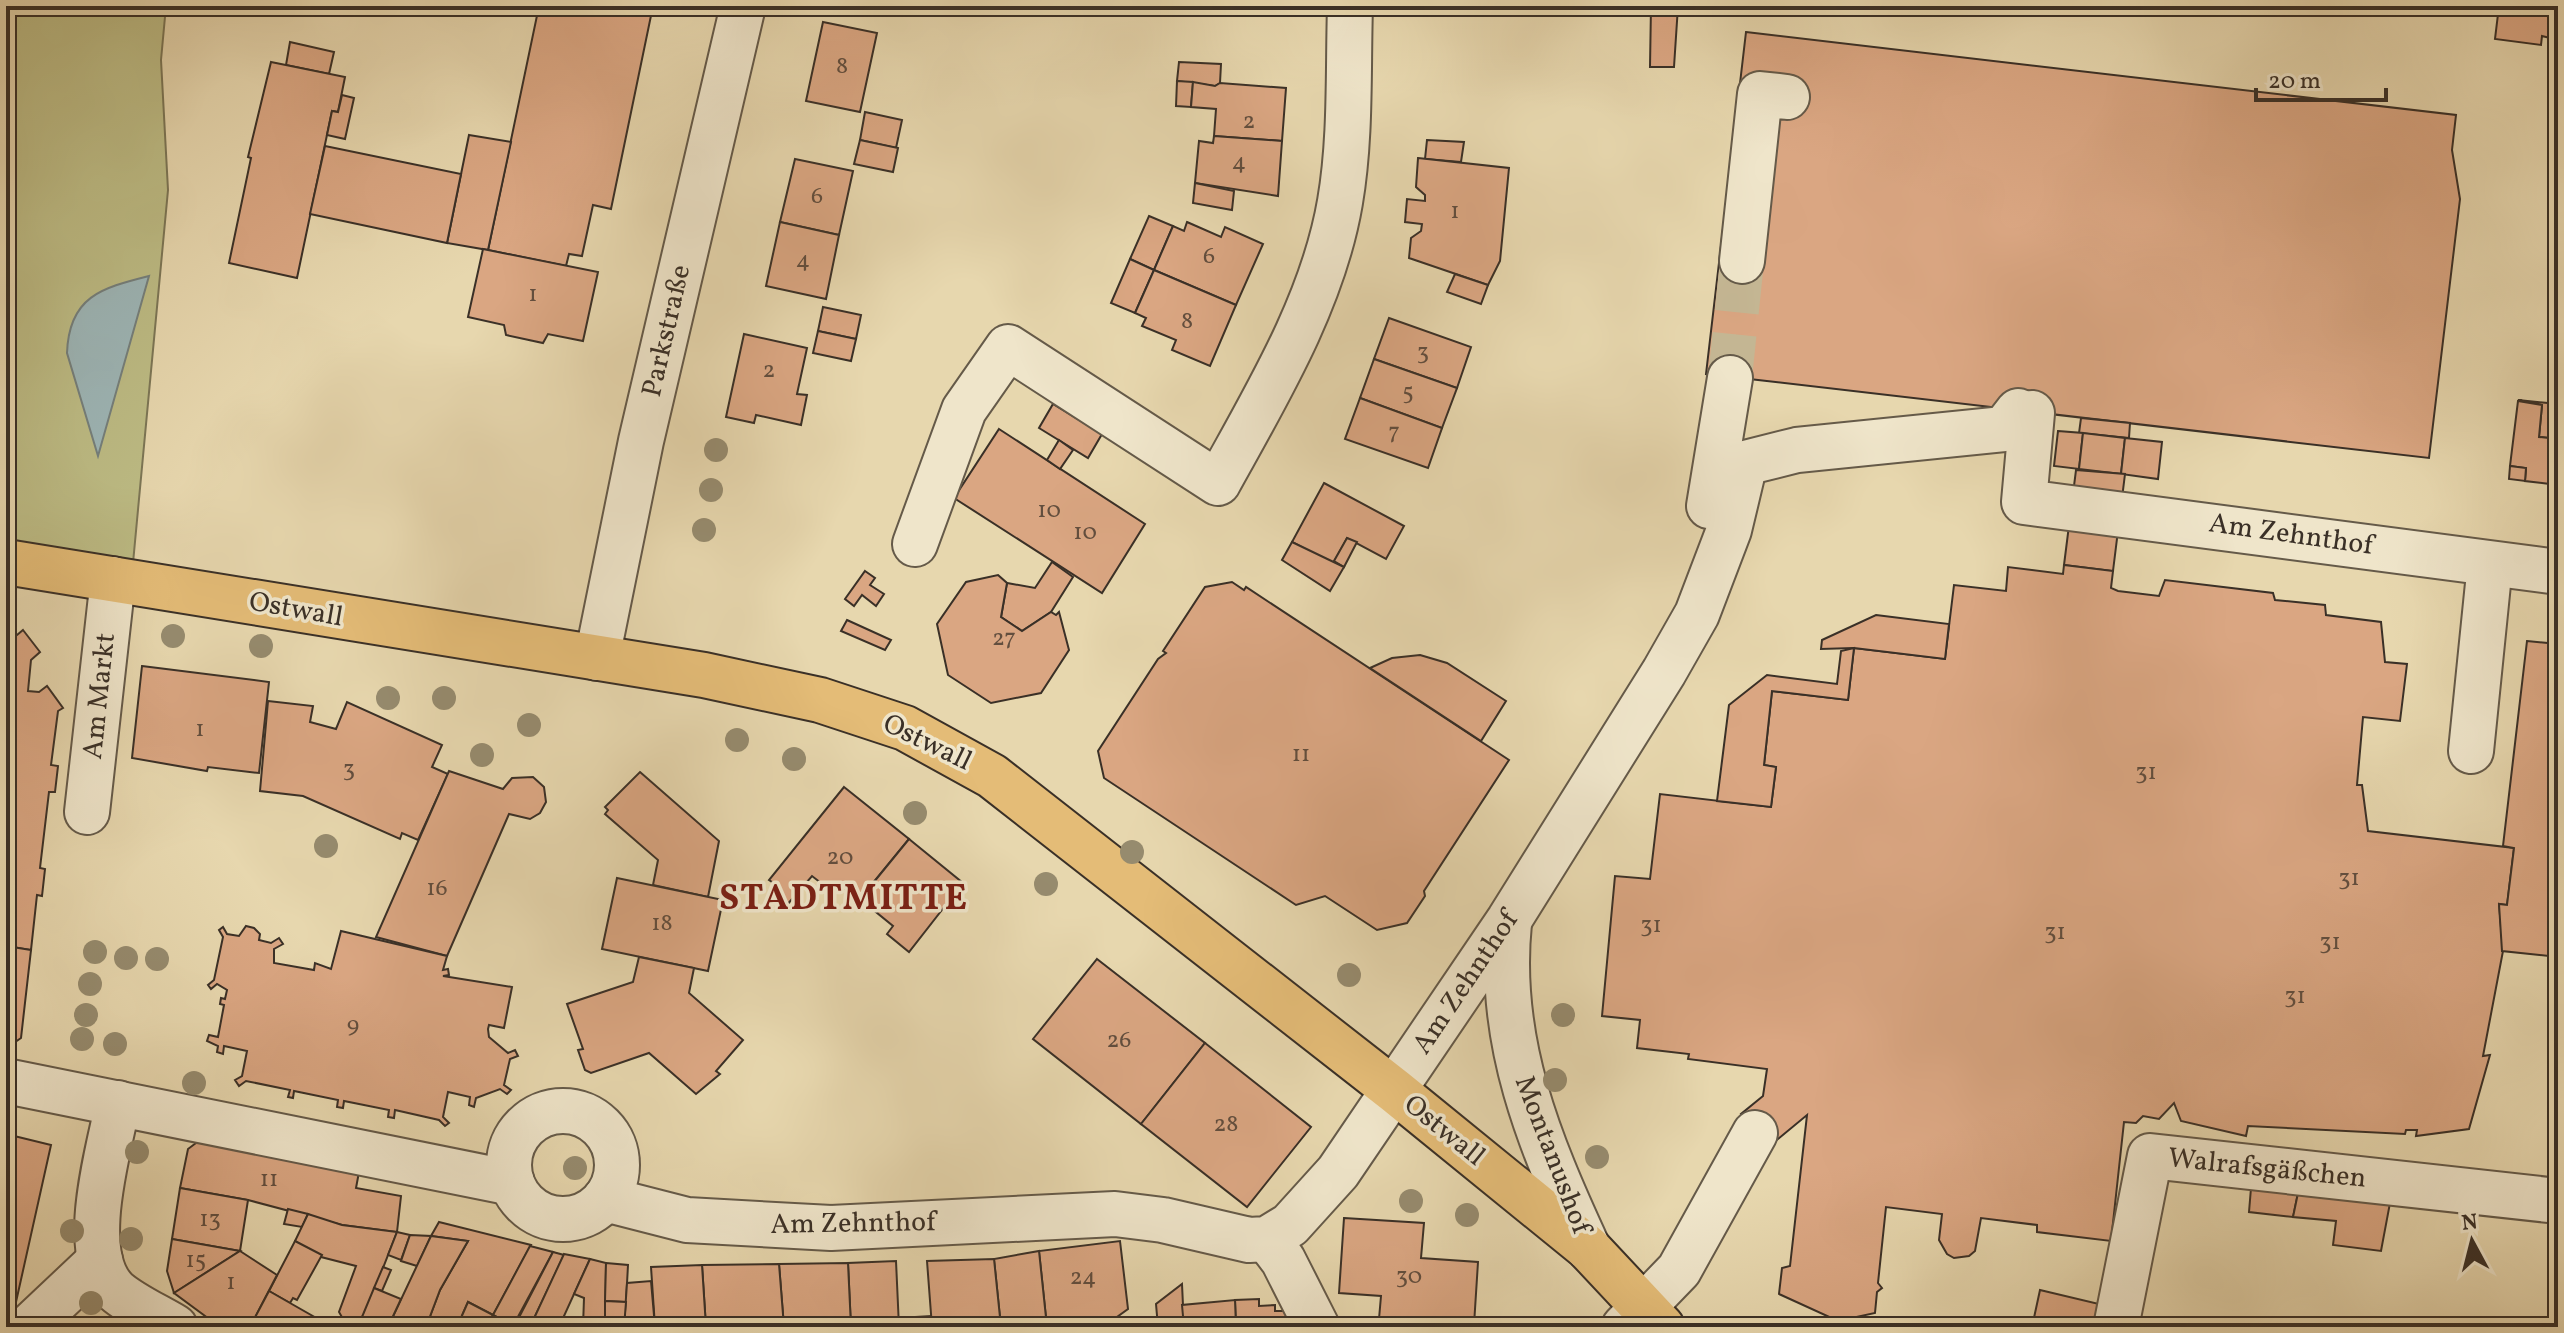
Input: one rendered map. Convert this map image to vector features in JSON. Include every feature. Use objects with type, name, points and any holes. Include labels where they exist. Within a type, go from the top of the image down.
[{"type":"main road","name":"Ostwall","points":[[6,562],[597,658],[820,700],[905,728],[958,755],[1024,800],[1395,1091],[1588,1248],[1644,1320]]},
{"type":"street","name":"Parkstraße","points":[[597,658],[641,441],[743,6]]},
{"type":"street","points":[[915,544],[964,410],[1008,347],[1218,483],[1277,373],[1313,292],[1334,227],[1345,158],[1350,6]]},
{"type":"street","points":[[1742,261],[1760,94],[1787,97]]},
{"type":"street","name":"Am Zehnthof","points":[[605,1199],[673,1218],[757,1225],[889,1227],[1103,1214],[1163,1220],[1230,1238],[1267,1239],[1290,1225],[1318,1196],[1395,1091],[1509,920],[1664,672],[1709,584],[1729,530],[1745,463],[1742,379],[1710,494],[1709,584]]},
{"type":"street","name":"Am Zehnthof","points":[[1745,463],[1819,448],[2004,429],[2025,412],[2024,502],[2558,572]]},
{"type":"street","points":[[2471,751],[2490,564]]},
{"type":"street","name":"Am Markt","points":[[87,812],[113,579]]},
{"type":"street","name":"Montanushof","points":[[1509,920],[1505,980],[1519,1073],[1543,1148],[1588,1248]]},
{"type":"street","points":[[6,1081],[204,1118],[512,1183]]},
{"type":"street","points":[[118,1103],[100,1197],[100,1260],[117,1291],[175,1327]]},
{"type":"street","points":[[569,1111],[585,1115],[610,1137],[618,1168],[614,1185],[594,1210],[563,1220],[531,1209],[512,1183],[509,1165],[512,1147],[521,1130],[535,1118],[569,1111]]},
{"type":"street","points":[[1644,1320],[1679,1270],[1755,1133]]},
{"type":"street","name":"Walrafsgäßchen","points":[[2116,1327],[2150,1156],[2558,1201]]},
{"type":"street","points":[[1267,1239],[1283,1260],[1317,1327]]},
{"type":"street","points":[[18,1326],[100,1260]]},
{"type":"shaded area","points":[[6,6],[166,6],[161,60],[168,190],[133,563],[6,543]]},
{"type":"water","points":[[149,276],[98,456],[67,353],[69,334],[81,307],[91,298],[117,285]]},
{"type":"building","points":[[539,6],[653,6],[611,209],[593,205],[582,256],[569,254],[566,266],[488,250]]},
{"type":"building","points":[[1651,6],[1678,6],[1674,67],[1650,67]]},
{"type":"building","points":[[2499,6],[2558,6],[2558,40],[2542,36],[2541,45],[2495,39]]},
{"type":"building","points":[[823,22],[877,33],[860,112],[806,101]]},
{"type":"building","points":[[1746,32],[2456,115],[2452,150],[2460,199],[2429,458],[1706,374]]},
{"type":"building","points":[[290,42],[334,52],[329,74],[286,65]]},
{"type":"building","points":[[271,62],[345,77],[338,112],[332,111],[297,278],[229,263],[251,158],[248,157]]},
{"type":"building","points":[[1179,62],[1221,64],[1220,83],[1215,86],[1177,81]]},
{"type":"building","points":[[1177,81],[1193,82],[1191,107],[1176,106]]},
{"type":"building","points":[[1193,82],[1215,86],[1220,83],[1286,88],[1282,141],[1214,136],[1216,109],[1191,107]]},
{"type":"building","points":[[342,95],[354,98],[345,139],[327,135],[332,111],[338,112]]},
{"type":"building","points":[[865,112],[902,120],[896,148],[860,140]]},
{"type":"building","points":[[469,135],[511,142],[488,250],[447,243]]},
{"type":"building","points":[[1214,136],[1282,141],[1278,196],[1195,183],[1199,141],[1213,143]]},
{"type":"building","points":[[860,140],[898,148],[893,172],[854,164]]},
{"type":"building","points":[[1427,140],[1464,142],[1461,162],[1425,159]]},
{"type":"building","points":[[325,146],[461,174],[447,243],[310,214]]},
{"type":"building","points":[[1418,158],[1509,168],[1500,261],[1488,285],[1409,258],[1411,238],[1421,231],[1422,224],[1405,222],[1407,199],[1425,201],[1425,195],[1416,187]]},
{"type":"building","points":[[795,159],[853,171],[839,235],[780,222]]},
{"type":"building","points":[[1195,183],[1234,191],[1232,210],[1193,203]]},
{"type":"building","points":[[1149,216],[1173,226],[1154,270],[1130,259]]},
{"type":"building","points":[[780,222],[839,235],[826,299],[766,286]]},
{"type":"building","points":[[1187,222],[1221,237],[1225,227],[1263,244],[1236,305],[1154,270],[1173,226],[1184,231]]},
{"type":"building","points":[[483,249],[598,272],[583,341],[548,334],[543,343],[506,335],[504,325],[468,317]]},
{"type":"building","points":[[1130,259],[1154,270],[1135,313],[1111,303]]},
{"type":"building","points":[[1154,270],[1236,305],[1210,366],[1172,350],[1176,340],[1142,326],[1146,318],[1135,313]]},
{"type":"building","points":[[1455,274],[1488,285],[1481,304],[1447,292]]},
{"type":"building","points":[[823,307],[861,315],[856,339],[818,331]]},
{"type":"building","points":[[1389,318],[1471,347],[1457,388],[1374,359]]},
{"type":"building","points":[[818,331],[856,339],[851,361],[813,353]]},
{"type":"building","points":[[744,334],[807,348],[797,394],[807,395],[801,425],[756,415],[754,423],[726,417]]},
{"type":"building","points":[[1374,359],[1457,388],[1442,428],[1360,398]]},
{"type":"building","points":[[1360,398],[1442,428],[1428,468],[1345,439]]},
{"type":"building","points":[[2518,400],[2558,404],[2558,439],[2539,437],[2542,405]]},
{"type":"building","points":[[2518,401],[2542,405],[2539,437],[2558,439],[2558,485],[2525,481],[2526,468],[2510,466]]},
{"type":"building","points":[[1053,404],[1102,434],[1088,458],[1039,428]]},
{"type":"building","points":[[2081,418],[2130,423],[2129,438],[2079,433]]},
{"type":"building","points":[[999,429],[1145,524],[1102,593],[954,498]]},
{"type":"building","points":[[2058,431],[2083,433],[2079,469],[2054,466]]},
{"type":"building","points":[[2083,433],[2125,438],[2121,474],[2079,469]]},
{"type":"building","points":[[2125,438],[2162,442],[2158,479],[2121,474]]},
{"type":"building","points":[[1059,440],[1073,450],[1060,469],[1047,460]]},
{"type":"building","points":[[2510,466],[2526,468],[2525,481],[2509,479]]},
{"type":"building","points":[[2076,470],[2125,474],[2113,571],[2064,565]]},
{"type":"building","points":[[1324,483],[1404,526],[1386,559],[1347,538],[1333,564],[1292,542]]},
{"type":"building","points":[[1347,538],[1357,542],[1344,567],[1334,561]]},
{"type":"building","points":[[1292,542],[1344,567],[1330,591],[1282,560]]},
{"type":"building","points":[[1052,562],[1073,577],[1051,612],[1022,631],[1001,617],[1007,583],[1035,588]]},
{"type":"building","points":[[2064,565],[2113,571],[2111,588],[2118,591],[2159,596],[2165,580],[2273,593],[2275,600],[2325,605],[2326,615],[2381,622],[2385,662],[2407,664],[2400,721],[2363,717],[2357,785],[2362,785],[2368,831],[2514,848],[2507,905],[2499,904],[2503,951],[2483,1056],[2490,1055],[2469,1129],[2416,1136],[2417,1130],[2406,1130],[2405,1134],[2248,1126],[2246,1136],[2181,1121],[2174,1103],[2159,1119],[2143,1116],[2136,1123],[2124,1122],[2111,1241],[2037,1232],[2037,1225],[1981,1218],[1975,1251],[1969,1256],[1954,1258],[1947,1254],[1939,1240],[1942,1214],[1886,1207],[1878,1283],[1882,1288],[1877,1292],[1875,1313],[1838,1321],[1779,1294],[1782,1268],[1790,1266],[1807,1115],[1767,1148],[1741,1114],[1763,1096],[1767,1069],[1688,1059],[1689,1054],[1637,1048],[1640,1020],[1602,1016],[1615,876],[1650,879],[1660,794],[1771,807],[1776,767],[1764,765],[1772,691],[1848,700],[1854,648],[1945,659],[1954,585],[2006,591],[2008,567],[2063,574]]},
{"type":"building","points":[[865,571],[875,578],[870,585],[884,594],[876,606],[862,595],[854,606],[845,599]]},
{"type":"building","points":[[998,575],[1007,583],[1001,617],[1022,631],[1051,612],[1056,615],[1059,612],[1069,650],[1041,693],[991,703],[948,675],[937,624],[966,582]]},
{"type":"building","points":[[1232,582],[1244,590],[1246,587],[1509,760],[1424,891],[1425,896],[1407,923],[1377,930],[1325,896],[1296,905],[1104,778],[1098,751],[1158,659],[1166,653],[1163,651],[1205,587]]},
{"type":"building","points":[[1876,615],[1949,624],[1945,659],[1854,648],[1821,649],[1822,640]]},
{"type":"building","points":[[847,620],[891,640],[885,650],[841,631]]},
{"type":"building","points":[[23,630],[40,652],[31,660],[28,691],[39,692],[47,686],[63,708],[58,711],[51,765],[58,766],[55,792],[49,792],[40,868],[45,869],[42,896],[37,895],[31,950],[6,946],[6,634],[17,635]]},
{"type":"building","points":[[2527,641],[2558,644],[2558,957],[2502,951],[2499,904],[2507,905],[2514,848],[2503,846]]},
{"type":"building","points":[[1854,648],[1848,700],[1772,691],[1764,765],[1776,767],[1771,807],[1717,801],[1729,705],[1767,675],[1837,684],[1841,651]]},
{"type":"building","points":[[1420,655],[1447,663],[1506,701],[1481,741],[1370,668],[1392,658]]},
{"type":"building","points":[[142,666],[269,682],[259,773],[208,767],[207,771],[132,758]]},
{"type":"building","points":[[268,701],[313,706],[310,722],[336,729],[347,702],[442,745],[432,767],[448,774],[418,840],[402,833],[400,839],[303,796],[260,791]]},
{"type":"building","points":[[449,771],[503,789],[512,778],[533,777],[544,787],[546,802],[540,813],[530,819],[509,814],[447,956],[376,937]]},
{"type":"building","points":[[640,772],[719,841],[708,897],[653,885],[658,860],[605,814],[608,810],[605,807]]},
{"type":"building","points":[[844,787],[909,839],[859,900],[840,885],[834,893],[812,876],[786,906],[771,894],[778,886],[769,880]]},
{"type":"building","points":[[909,839],[963,883],[909,952],[887,934],[893,926],[860,899]]},
{"type":"building","points":[[617,878],[723,900],[708,971],[602,949]]},
{"type":"building","points":[[246,926],[260,934],[259,940],[271,943],[279,938],[283,944],[274,949],[274,963],[314,970],[315,963],[331,969],[341,931],[447,956],[443,970],[448,969],[449,975],[443,976],[512,987],[504,1028],[489,1025],[488,1029],[489,1037],[508,1053],[515,1050],[518,1056],[510,1059],[504,1085],[511,1090],[507,1094],[500,1089],[476,1098],[474,1107],[469,1105],[470,1097],[448,1092],[443,1117],[449,1123],[445,1126],[439,1120],[395,1110],[394,1118],[388,1117],[389,1110],[344,1101],[343,1108],[337,1107],[338,1100],[294,1091],[293,1098],[288,1097],[290,1090],[246,1081],[239,1086],[235,1080],[242,1076],[247,1051],[224,1046],[223,1054],[217,1052],[218,1046],[207,1041],[209,1035],[218,1037],[224,1005],[220,1004],[221,998],[225,999],[227,990],[217,984],[211,989],[208,985],[214,980],[223,937],[219,930],[223,927],[227,934],[239,936]]},
{"type":"building","points":[[6,946],[31,950],[21,1038],[11,1045],[6,1044]]},
{"type":"building","points":[[639,957],[694,968],[689,993],[743,1040],[716,1071],[720,1074],[696,1094],[649,1053],[591,1073],[585,1070],[578,1050],[583,1049],[567,1004],[633,982]]},
{"type":"building","points":[[1097,959],[1205,1043],[1141,1124],[1033,1039]]},
{"type":"building","points":[[1205,1043],[1311,1127],[1247,1207],[1141,1124]]},
{"type":"building","points":[[6,1134],[51,1145],[14,1311],[6,1310]]},
{"type":"building","points":[[200,1140],[359,1172],[356,1188],[401,1196],[397,1232],[342,1225],[248,1200],[180,1188],[188,1149]]},
{"type":"building","points":[[180,1188],[248,1200],[240,1251],[172,1239]]},
{"type":"building","points":[[2251,1188],[2298,1193],[2293,1217],[2249,1212]]},
{"type":"building","points":[[2298,1193],[2390,1203],[2381,1251],[2333,1245],[2336,1221],[2293,1217]]},
{"type":"building","points":[[288,1209],[308,1214],[302,1227],[284,1224]]},
{"type":"building","points":[[308,1214],[342,1225],[397,1232],[360,1327],[348,1327],[351,1322],[343,1319],[339,1312],[356,1266],[321,1257],[295,1241]]},
{"type":"building","points":[[1344,1218],[1424,1223],[1421,1258],[1478,1262],[1474,1325],[1379,1319],[1381,1296],[1339,1293]]},
{"type":"building","points":[[439,1222],[531,1245],[493,1315],[468,1302],[457,1327],[426,1327],[440,1290],[468,1241],[431,1236]]},
{"type":"building","points":[[397,1232],[410,1235],[401,1260],[388,1255]]},
{"type":"building","points":[[410,1235],[431,1236],[417,1266],[401,1261]]},
{"type":"building","points":[[431,1236],[468,1241],[440,1290],[426,1327],[388,1327]]},
{"type":"building","points":[[172,1239],[240,1251],[174,1293],[167,1271]]},
{"type":"building","points":[[295,1241],[322,1255],[297,1300],[293,1298],[290,1303],[269,1291]]},
{"type":"building","points":[[1120,1241],[1128,1309],[1117,1317],[1118,1327],[1047,1327],[1039,1251]]},
{"type":"building","points":[[530,1246],[553,1252],[513,1326],[493,1315]]},
{"type":"building","points":[[240,1251],[277,1275],[250,1327],[220,1327],[174,1293]]},
{"type":"building","points":[[1039,1251],[1047,1327],[1001,1327],[994,1259]]},
{"type":"building","points":[[553,1252],[564,1255],[530,1327],[514,1327]]},
{"type":"building","points":[[564,1254],[590,1259],[559,1327],[530,1327]]},
{"type":"building","points":[[590,1259],[606,1263],[605,1327],[583,1327],[584,1298],[574,1294]]},
{"type":"building","points":[[994,1259],[1001,1327],[932,1327],[927,1261]]},
{"type":"building","points":[[2558,1260],[2558,1313],[2551,1312]]},
{"type":"building","points":[[896,1261],[899,1327],[851,1327],[848,1263]]},
{"type":"building","points":[[606,1263],[628,1265],[626,1302],[605,1301]]},
{"type":"building","points":[[848,1263],[851,1327],[784,1327],[779,1264]]},
{"type":"building","points":[[779,1264],[784,1327],[706,1327],[702,1265]]},
{"type":"building","points":[[702,1265],[706,1327],[655,1327],[651,1267]]},
{"type":"building","points":[[383,1267],[391,1270],[382,1291],[374,1288]]},
{"type":"building","points":[[651,1281],[655,1327],[624,1327],[627,1283]]},
{"type":"building","points":[[1182,1284],[1184,1327],[1158,1327],[1156,1304]]},
{"type":"building","points":[[374,1288],[401,1299],[388,1327],[362,1317]]},
{"type":"building","points":[[2040,1290],[2099,1304],[2103,1327],[2032,1327]]},
{"type":"building","points":[[269,1291],[332,1327],[250,1327]]},
{"type":"building","points":[[1259,1299],[1259,1306],[1275,1305],[1275,1311],[1293,1311],[1299,1327],[1236,1327],[1235,1300]]},
{"type":"building","points":[[1235,1300],[1236,1327],[1184,1327],[1182,1305]]},
{"type":"building","points":[[605,1301],[626,1302],[624,1327],[605,1327]]},
{"type":"building","points":[[468,1302],[493,1315],[486,1327],[457,1327]]},
{"type":"building","points":[[493,1315],[513,1326],[514,1327],[486,1327]]},
{"type":"building","points":[[931,1316],[932,1327],[899,1327],[899,1318]]},
{"type":"building","points":[[362,1317],[388,1327],[360,1327]]},
{"type":"building","points":[[1379,1319],[1474,1325],[1378,1327]]},
{"type":"tunnel","points":[[1730,378],[1742,261]]},
{"type":"district","name":"STADTMITTE","points":[[844,900]]}]
